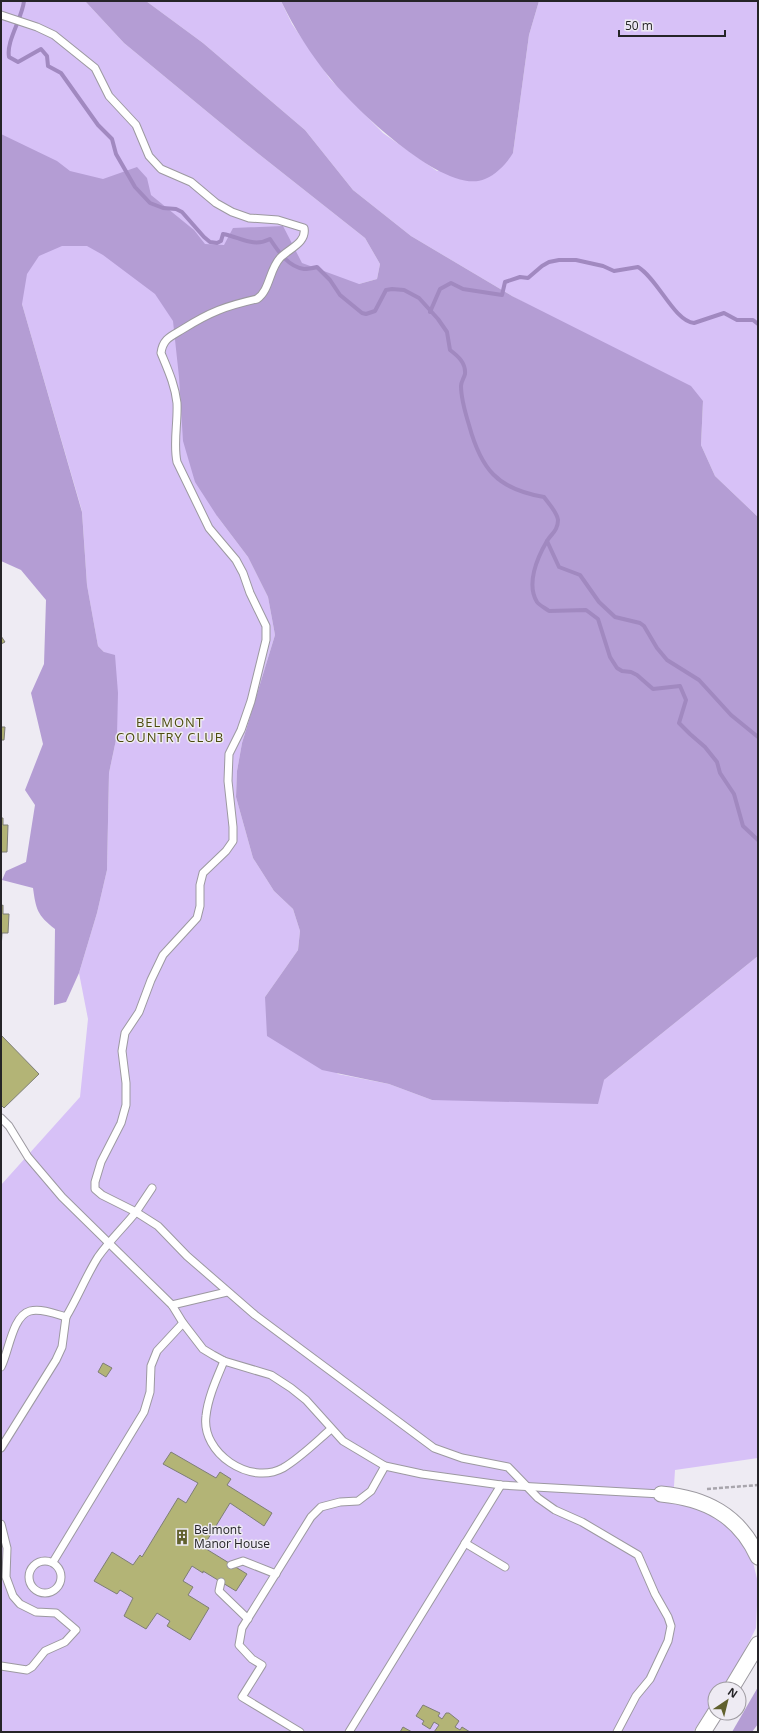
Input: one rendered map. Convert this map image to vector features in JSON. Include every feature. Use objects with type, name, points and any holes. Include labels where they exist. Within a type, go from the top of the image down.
[{"type":"street","points":[[661,1494],[681,1496],[699,1501],[716,1509],[731,1520],[744,1533],[758,1557]]},
{"type":"street","points":[[736,1681],[758,1644]]},
{"type":"street","points":[[703,1732],[710,1721]]},
{"type":"lane","points":[[4,15],[37,27],[60,39],[95,68],[109,96],[136,125],[149,156],[156,165],[167,172],[191,182],[216,203],[232,212],[249,218],[278,220],[304,228],[304,236],[300,242],[275,265],[263,295],[257,300],[211,312],[167,338],[161,353],[173,380],[177,403],[175,451],[177,462],[209,528],[236,560],[243,573],[250,593],[266,626],[266,633],[254,691],[241,730],[229,754],[228,782],[233,841],[226,851],[203,873],[200,885],[200,906],[197,918],[163,955],[139,1012],[125,1033],[122,1051],[126,1071],[126,1105],[120,1123],[100,1162],[95,1182],[95,1189],[102,1195],[136,1212],[158,1226],[187,1256],[227,1292],[266,1323],[434,1448],[462,1458],[508,1467],[538,1498],[555,1510],[582,1522],[638,1554],[655,1594],[668,1617],[671,1626],[668,1641],[650,1679],[636,1696],[617,1732]]},
{"type":"lane","points":[[1,1118],[9,1126],[28,1157],[62,1197],[172,1305],[182,1323],[203,1349],[224,1361],[271,1375],[291,1388],[306,1400],[331,1429],[355,1449],[385,1466],[422,1474],[501,1485],[661,1494]]},
{"type":"lane","points":[[1,1448],[56,1360],[62,1347],[66,1317],[84,1279],[108,1243],[136,1212],[152,1188]]},
{"type":"lane","points":[[172,1305],[227,1292]]},
{"type":"lane","points":[[1,1367],[18,1321],[23,1315],[30,1311],[41,1311],[66,1317]]},
{"type":"lane","points":[[53,1562],[142,1416],[150,1392],[151,1366],[157,1350],[182,1323]]},
{"type":"lane","points":[[224,1361],[205,1417],[210,1439],[216,1450],[228,1462],[242,1470],[256,1472],[282,1468],[331,1429]]},
{"type":"lane","points":[[300,1732],[242,1697],[262,1665],[252,1659],[239,1645],[242,1628],[311,1517],[321,1507],[340,1502],[358,1501],[371,1491],[385,1466]]},
{"type":"lane","points":[[349,1732],[501,1485]]},
{"type":"lane","points":[[1,1524],[7,1548],[6,1577],[13,1596],[20,1604],[36,1612],[56,1613],[76,1630],[66,1642],[45,1650],[32,1667],[26,1670],[1,1666]]},
{"type":"lane","points":[[465,1543],[505,1567]]},
{"type":"lane","points":[[42,1561],[53,1562],[59,1569],[61,1575],[59,1586],[49,1593],[37,1592],[31,1586],[29,1580],[30,1569],[36,1563],[42,1561]]},
{"type":"lane","points":[[231,1565],[243,1561],[276,1574]]},
{"type":"lane","points":[[221,1582],[219,1590],[248,1619]]},
{"type":"shaded area","points":[[1,1],[85,1],[124,43],[245,143],[365,238],[380,264],[377,279],[359,284],[217,516],[248,557],[268,597],[275,635],[242,743],[237,771],[236,797],[253,858],[274,891],[293,909],[300,931],[298,950],[265,997],[338,1074],[389,1084],[432,1100],[604,1080],[758,956],[758,1458],[675,1470],[673,1502],[694,1507],[717,1517],[744,1544],[753,1562],[758,1583],[756,1628],[741,1658],[726,1681],[707,1681],[707,1710],[693,1732],[1,1732],[1,1185],[80,1097],[88,1019],[79,973],[97,913],[107,870],[109,773],[117,735],[104,652],[98,646],[87,585],[82,511],[22,304],[1,250]]},
{"type":"shaded area","points":[[85,1],[146,1],[203,43],[305,130],[353,190],[411,236],[512,296],[691,386],[703,401],[701,445],[715,476],[758,517],[758,956],[604,1080],[598,1104],[432,1100],[389,1084],[322,1070],[267,1036],[265,997],[298,950],[300,931],[293,909],[274,891],[253,858],[236,797],[237,771],[242,743],[275,635],[268,597],[248,557],[217,516],[195,482],[183,441],[179,377],[173,321],[155,294],[103,255],[87,246],[62,246],[39,256],[27,274],[22,304],[82,512],[87,585],[98,646],[104,652],[115,655],[118,693],[117,735],[109,773],[107,870],[97,913],[79,973],[66,1002],[54,1005],[55,929],[44,920],[38,911],[33,888],[2,880],[6,871],[26,862],[35,805],[25,790],[43,744],[31,693],[44,664],[46,600],[21,570],[1,561],[1,134],[57,161],[70,171],[103,179],[137,167],[147,178],[151,195],[194,230],[205,244],[224,245],[233,228],[283,226],[302,263],[359,284],[377,279],[380,264],[365,238],[245,143],[124,43]]},
{"type":"shaded area","points":[[146,1],[281,1],[292,24],[330,79],[383,133],[437,171],[513,153],[529,35],[539,1],[758,1],[758,517],[715,476],[701,445],[703,401],[512,296],[411,236],[353,190],[305,130],[203,43]]},
{"type":"shaded area","points":[[281,1],[539,1],[529,35],[513,153],[504,165],[485,179],[468,181],[448,175],[425,163],[358,109],[342,91],[310,51],[291,21]]},
{"type":"shaded area","points":[[758,1687],[758,1724],[752,1732],[732,1732],[738,1721],[747,1721],[747,1706]]},
{"type":"building","points":[[1,636],[5,642],[1,644]]},
{"type":"building","points":[[1,727],[5,727],[4,740],[1,740]]},
{"type":"building","points":[[1,818],[3,818],[3,825],[8,825],[7,852],[1,852]]},
{"type":"building","points":[[3,905],[3,914],[9,914],[8,933],[2,933],[1,949],[1,906]]},
{"type":"building","points":[[1,1035],[39,1074],[4,1108],[1,1105]]},
{"type":"building","points":[[103,1363],[112,1368],[106,1377],[98,1372]]},
{"type":"building","name":"Belmont Manor House","points":[[171,1452],[216,1478],[220,1472],[231,1479],[227,1485],[272,1513],[264,1526],[230,1503],[203,1547],[247,1574],[236,1591],[192,1566],[183,1581],[193,1587],[188,1595],[209,1608],[190,1640],[167,1626],[170,1621],[157,1613],[146,1629],[124,1616],[133,1598],[120,1590],[117,1594],[94,1581],[112,1552],[133,1565],[140,1555],[142,1557],[178,1498],[186,1503],[198,1483],[163,1464]]},
{"type":"building","points":[[423,1705],[440,1713],[438,1716],[442,1719],[446,1713],[449,1713],[459,1721],[455,1727],[460,1730],[462,1727],[470,1732],[434,1732],[439,1725],[434,1722],[430,1729],[422,1724],[424,1721],[416,1716]]},
{"type":"building","points":[[403,1727],[412,1732],[400,1732]]},
{"type":"waterway","points":[[24,1],[23,8],[10,44],[9,57],[18,62],[41,49],[47,56],[48,66],[61,73],[98,125],[112,139],[116,154],[135,187],[150,203],[163,208],[176,209],[182,212],[210,242],[217,243],[221,241],[223,234],[252,242],[270,239],[284,258],[298,268],[304,269],[317,267],[330,280],[340,295],[362,313],[366,314],[375,311],[386,290],[392,289],[404,290],[419,298],[438,319],[447,332],[450,350],[459,357],[464,366],[465,374],[461,383],[462,396],[479,454],[493,474],[503,482],[514,489],[544,497],[557,517],[557,527],[543,548],[534,571],[533,587],[537,602],[549,611],[586,610],[598,619],[610,657],[617,668],[637,675],[653,689],[680,686],[686,700],[679,723],[705,747],[717,762],[720,773],[734,794],[743,826],[758,840]]},
{"type":"waterway","points":[[430,312],[440,289],[451,283],[463,289],[502,295],[505,282],[520,277],[528,278],[549,262],[559,260],[576,260],[603,266],[614,271],[638,267],[652,281],[673,308],[687,321],[694,323],[724,313],[737,320],[753,320],[758,324]]},
{"type":"waterway","points":[[547,541],[559,567],[580,575],[599,602],[615,617],[640,623],[644,626],[657,648],[667,660],[699,680],[731,715],[758,737]]},
{"type":"place","name":"Belmont Manor House","points":[[182,1537]]},
{"type":"district","name":"BELMONT COUNTRY CLUB","points":[[170,730]]}]
